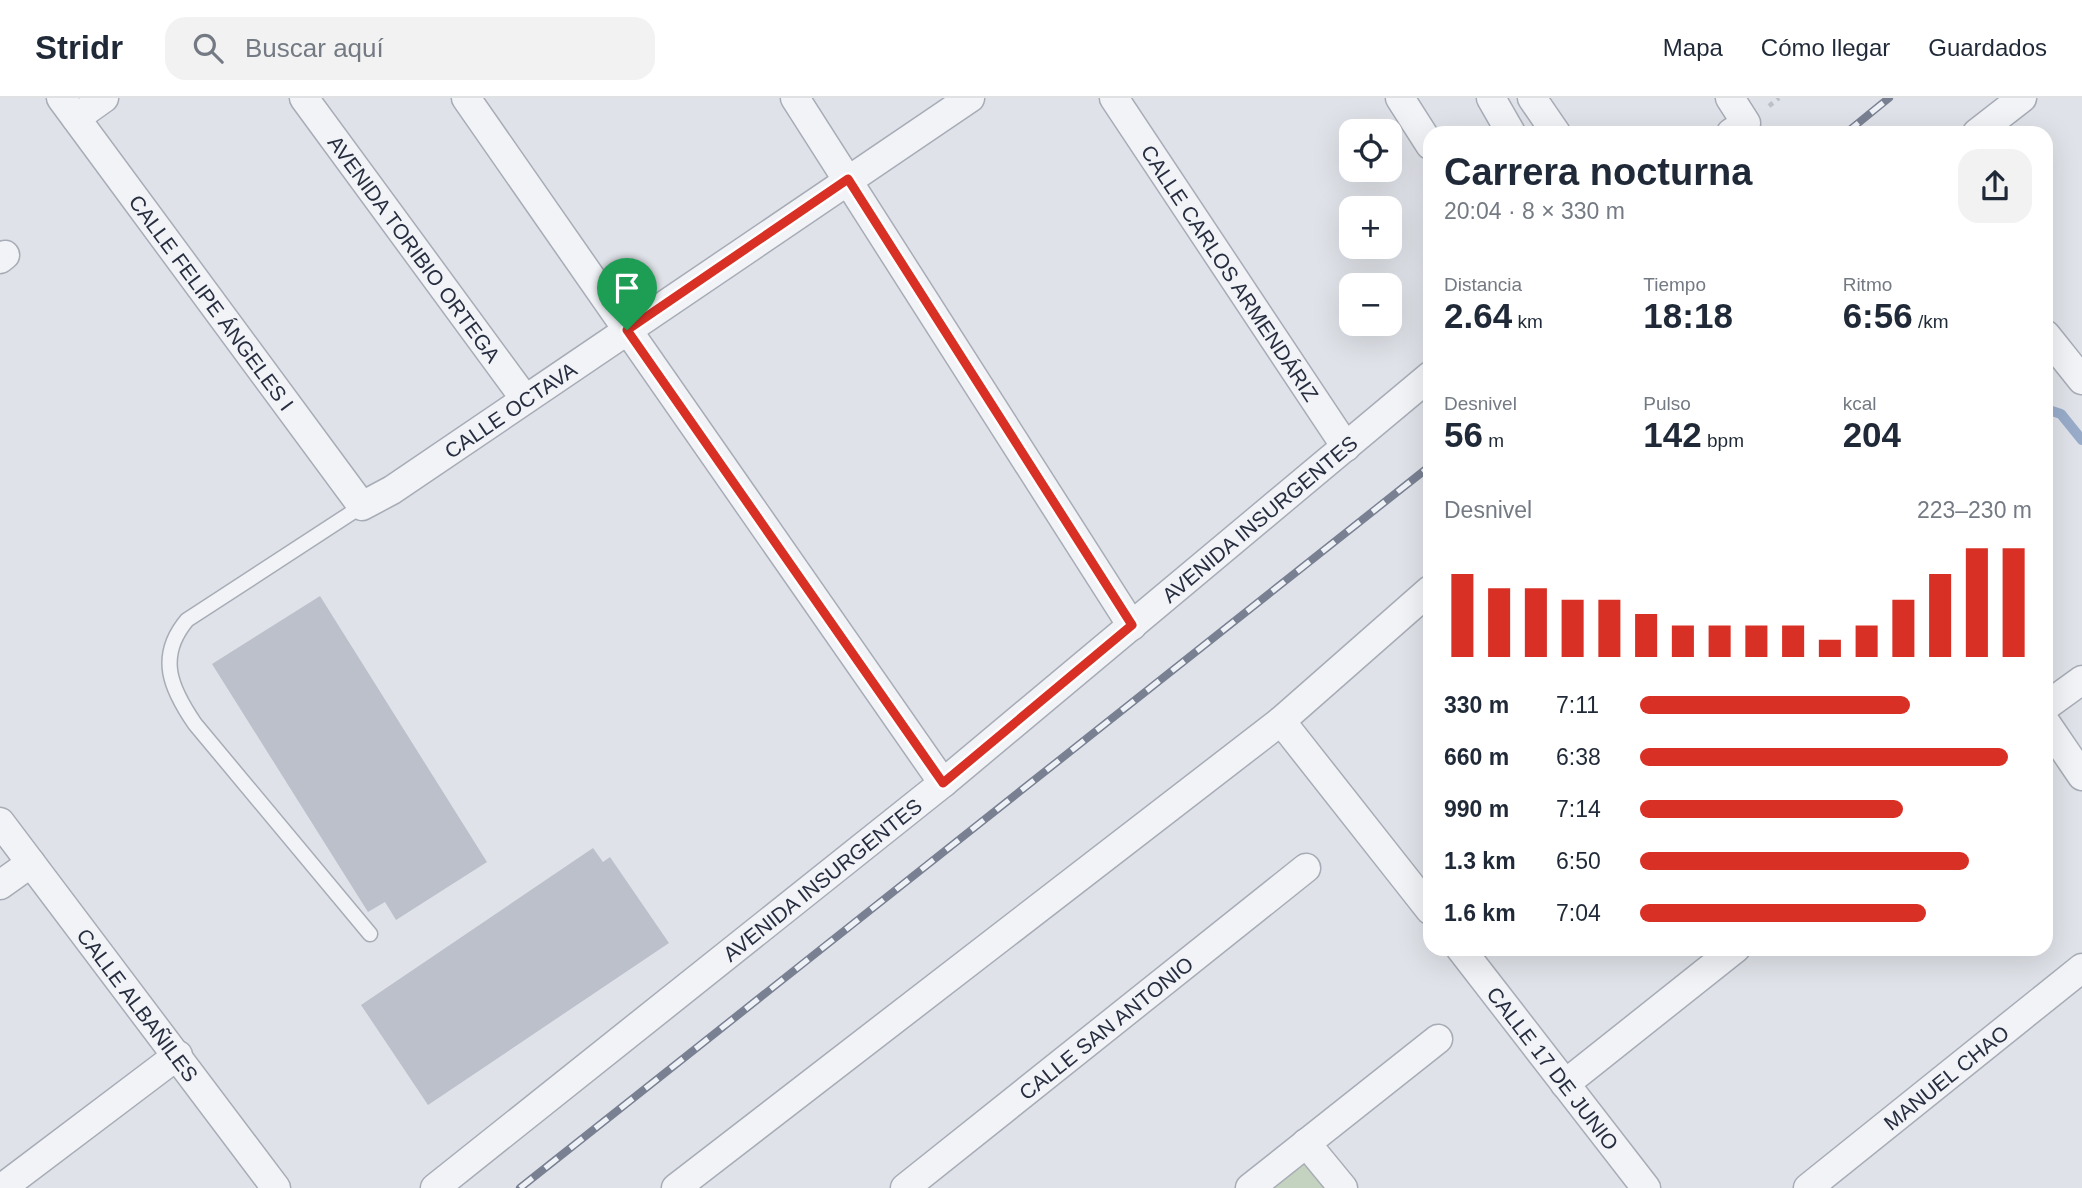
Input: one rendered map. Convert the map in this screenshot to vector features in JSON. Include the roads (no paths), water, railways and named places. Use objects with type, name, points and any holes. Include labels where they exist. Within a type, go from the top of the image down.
[{"type":"street","points":[[68,108],[104,98]]},
{"type":"street","name":"AVENIDA TORIBIO ORTEGA","points":[[304,98],[525,399]]},
{"type":"street","points":[[466,98],[943,783]]},
{"type":"street","points":[[795,98],[1132,625]]},
{"type":"street","name":"CALLE OCTAVA","points":[[362,506],[392,490],[971,98]]},
{"type":"street","name":"CALLE CARLOS ARMENDÁRIZ","points":[[1114,98],[1346,447]]},
{"type":"street","points":[[1400,98],[1423,134]]},
{"type":"street","points":[[1490,98],[1507,126]]},
{"type":"street","points":[[1532,98],[1551,126]]},
{"type":"street","points":[[1730,98],[1738,126]]},
{"type":"street","points":[[1986,126],[2022,98]]},
{"type":"street","name":"CALLE FELIPE ÁNGELES I","points":[[68,108],[362,506]]},
{"type":"street","points":[[2053,344],[2082,380]]},
{"type":"street","name":"AVENIDA INSURGENTES","points":[[435,1188],[943,783],[1423,382]]},
{"type":"street","points":[[676,1188],[1281,721],[1423,596]]},
{"type":"street","points":[[2053,701],[2082,681]]},
{"type":"street","points":[[1281,721],[1423,896]]},
{"type":"street","points":[[2053,733],[2082,776]]},
{"type":"street","name":"CALLE ALBAÑILES","points":[[0,822],[276,1188]]},
{"type":"street","points":[[0,885],[31,863]]},
{"type":"street","name":"CALLE SAN ANTONIO","points":[[905,1188],[1306,868]]},
{"type":"street","name":"CALLE 17 DE JUNIO","points":[[1466,956],[1646,1188]]},
{"type":"street","points":[[1565,1084],[1727,956]]},
{"type":"street","name":"MANUEL CHAO","points":[[1808,1188],[2082,968]]},
{"type":"street","points":[[1250,1188],[1438,1039]]},
{"type":"street","points":[[2,1188],[178,1055]]},
{"type":"street","points":[[1306,1143],[1343,1188]]},
{"type":"lane","points":[[362,506],[187,621],[171,646],[170,661],[171,682],[178,699],[195,723],[370,934]]},
{"type":"waterway","points":[[2053,411],[2061,414],[2082,440]]},
{"type":"railway","points":[[1855,126],[1889,98]]},
{"type":"railway","points":[[520,1188],[1423,472]]}]
